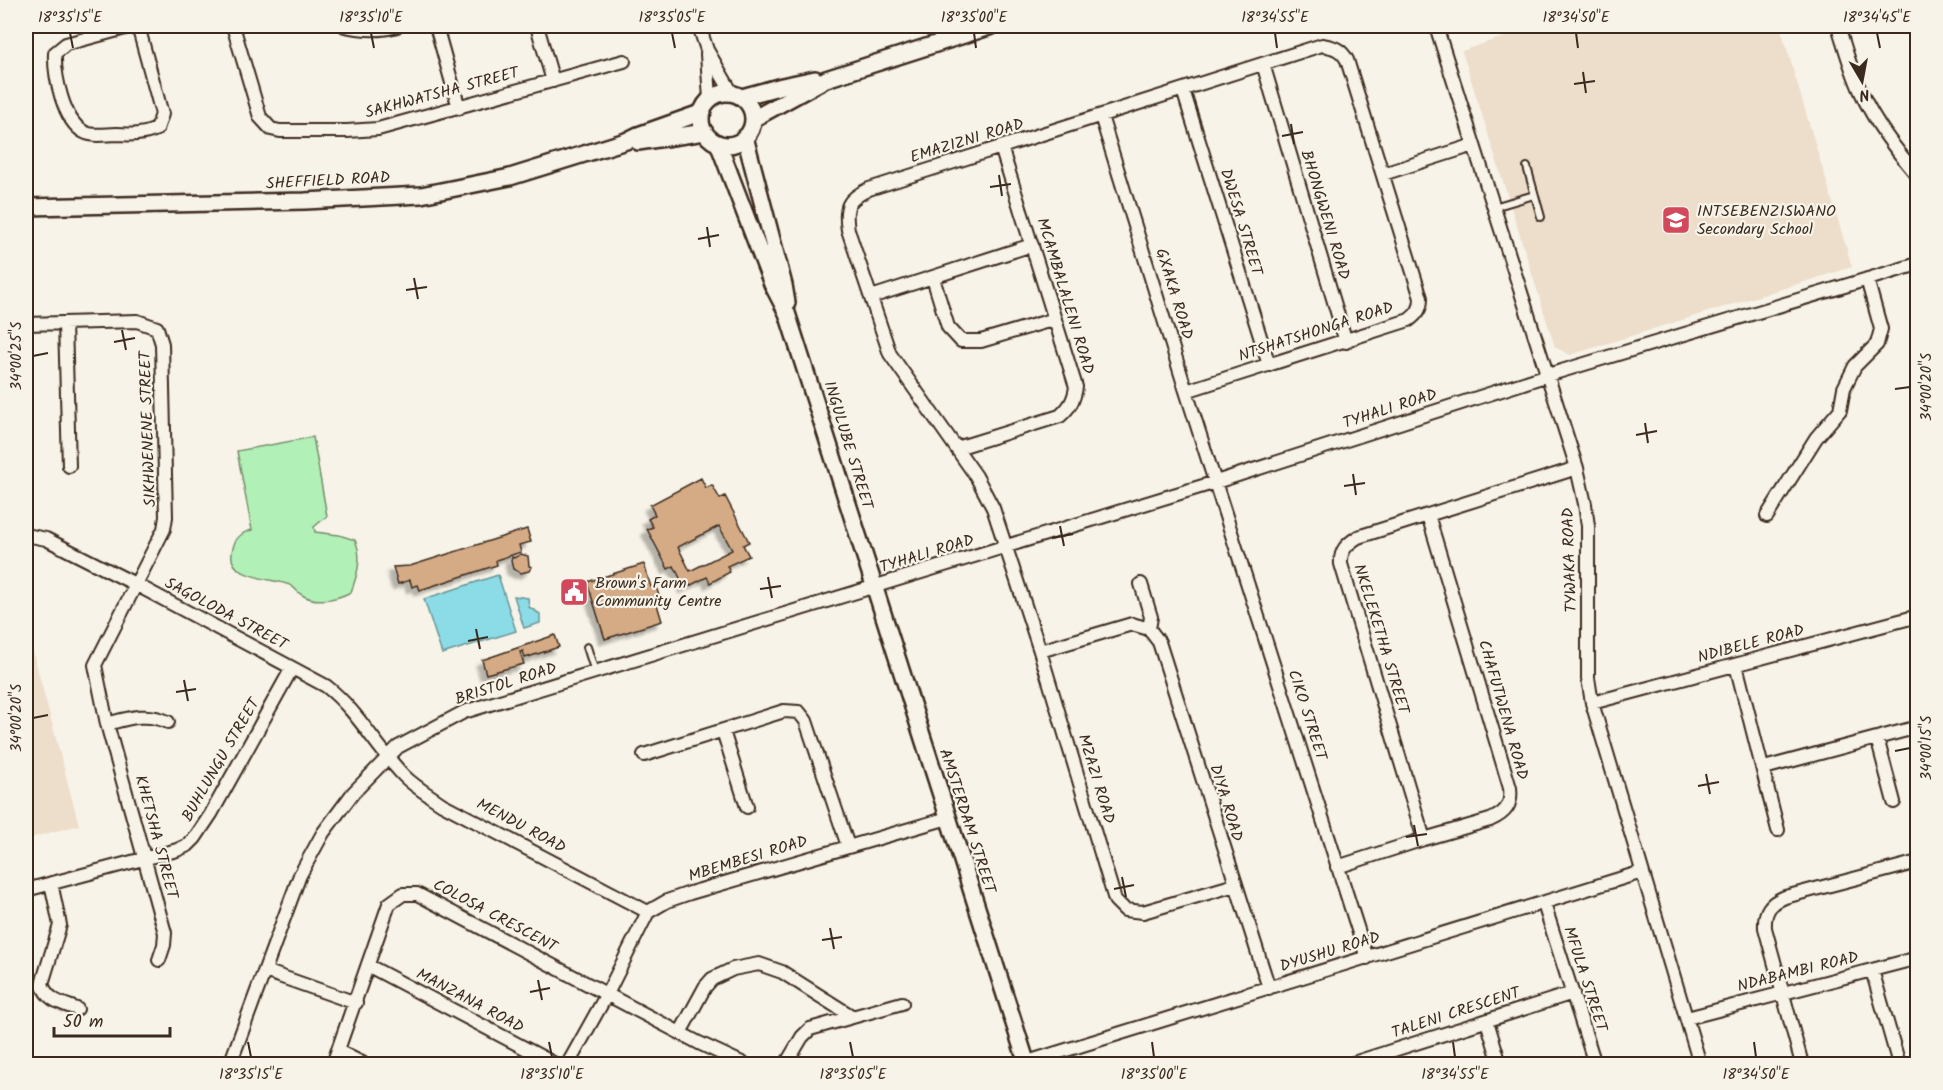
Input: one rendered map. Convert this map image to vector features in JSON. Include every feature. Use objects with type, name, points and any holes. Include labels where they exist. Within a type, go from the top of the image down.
[{"type":"street","points":[[133,26],[66,44],[55,53],[55,66],[67,112],[72,123],[86,134],[143,135],[157,129],[162,114],[138,26]]},
{"type":"street","name":"SAKHWATSHA STREET","points":[[233,26],[260,117],[271,129],[280,131],[365,131],[392,126],[624,61]]},
{"type":"street","points":[[345,26],[360,29],[386,29],[397,26]]},
{"type":"street","points":[[436,26],[459,108]]},
{"type":"street","points":[[537,26],[553,81]]},
{"type":"street","points":[[699,26],[707,50],[737,95],[751,107],[753,119],[751,129],[737,142],[718,143],[705,132],[702,125],[706,105],[707,50]]},
{"type":"street","points":[[753,119],[826,79],[992,26]]},
{"type":"street","name":"TYWAKA ROAD","points":[[1436,26],[1577,468],[1586,504],[1588,526],[1588,678],[1592,703],[1700,1065]]},
{"type":"street","points":[[1838,26],[1860,92],[1885,135],[1916,171]]},
{"type":"street","name":"EMAZIZNI ROAD","points":[[1006,546],[986,495],[957,448],[896,366],[883,338],[848,230],[847,210],[856,195],[1322,45],[1334,47],[1343,53],[1383,174]]},
{"type":"street","name":"BHONGWENI ROAD","points":[[1263,64],[1346,342]]},
{"type":"street","points":[[706,105],[721,94],[737,95],[826,79]]},
{"type":"street","name":"DWESA STREET","points":[[1183,90],[1269,365]]},
{"type":"street","name":"SHEFFIELD ROAD","points":[[26,207],[305,201],[421,195],[510,177],[626,141],[706,105]]},
{"type":"street","name":"GXAKA ROAD","points":[[1101,116],[1216,482]]},
{"type":"street","name":"SHEFFIELD ROAD","points":[[626,141],[634,142],[705,132]]},
{"type":"street","name":"INGULUBE STREET","points":[[745,137],[784,285],[787,313]]},
{"type":"street","name":"INGULUBE STREET","points":[[718,143],[772,284],[787,313],[874,588]]},
{"type":"street","points":[[1383,174],[1474,146]]},
{"type":"street","name":"MCAMBALALENI ROAD","points":[[957,448],[1060,416],[1069,408],[1076,387],[1001,147]]},
{"type":"street","name":"NTSHATSHONGA ROAD","points":[[1186,391],[1346,342],[1409,320],[1417,314],[1421,298],[1383,174]]},
{"type":"street","points":[[871,297],[1032,245]]},
{"type":"street","name":"TYHALI ROAD","points":[[874,588],[1216,482],[1548,375],[1917,264]]},
{"type":"street","points":[[933,278],[948,327],[961,341],[981,341],[1055,319]]},
{"type":"street","points":[[1767,516],[1816,438],[1840,410],[1844,388],[1855,366],[1877,344],[1881,329],[1867,279]]},
{"type":"street","name":"SIKHWENENE STREET","points":[[26,324],[137,321],[157,328],[162,344],[166,518],[164,529],[135,584]]},
{"type":"street","points":[[65,323],[69,466]]},
{"type":"street","name":"NKELEKETHA STREET","points":[[1424,839],[1341,559],[1347,544],[1358,537],[1577,468]]},
{"type":"street","name":"CIKO STREET","points":[[1216,482],[1367,958]]},
{"type":"street","name":"CHAFUTWENA ROAD","points":[[1337,867],[1500,816],[1507,810],[1511,795],[1428,515]]},
{"type":"street","name":"SAGOLODA STREET","points":[[26,535],[46,539],[326,686],[342,698],[387,757]]},
{"type":"street","name":"MZAZI ROAD","points":[[1006,546],[1115,900],[1125,910],[1143,912],[1235,885]]},
{"type":"street","name":"KHETSHA STREET","points":[[135,584],[95,665],[107,724],[165,933],[159,960]]},
{"type":"street","name":"DIYA ROAD","points":[[1141,584],[1151,617],[1149,629],[1159,642],[1269,988]]},
{"type":"street","name":"BRISTOL ROAD","points":[[230,1065],[300,875],[322,833],[353,793],[398,747],[464,712],[874,588]]},
{"type":"street","name":"AMSTERDAM STREET","points":[[874,588],[1025,1064]]},
{"type":"street","name":"NDIBELE ROAD","points":[[1592,703],[1917,616]]},
{"type":"street","points":[[1040,651],[1132,624],[1149,629]]},
{"type":"street","points":[[1736,665],[1778,830]]},
{"type":"street","name":"BUHLUNGU STREET","points":[[26,890],[177,850],[188,844],[195,838],[292,668]]},
{"type":"street","points":[[644,755],[784,711],[799,712],[807,721],[848,846]]},
{"type":"street","points":[[107,724],[147,716],[168,722]]},
{"type":"street","points":[[1764,768],[1917,727]]},
{"type":"street","points":[[723,730],[747,807]]},
{"type":"street","points":[[1877,738],[1894,802]]},
{"type":"street","name":"MENDU ROAD","points":[[387,757],[406,777],[442,804],[648,912]]},
{"type":"street","name":"MBEMBESI ROAD","points":[[648,912],[690,894],[948,818]]},
{"type":"street","points":[[1803,1065],[1765,928],[1768,907],[1785,897],[1917,861]]},
{"type":"street","name":"DYUSHU ROAD","points":[[1025,1064],[1642,872]]},
{"type":"street","points":[[51,883],[60,926],[42,984],[45,993],[52,1000],[77,1009]]},
{"type":"street","name":"COLOSA CRESCENT","points":[[333,1065],[389,904],[403,894],[417,894],[744,1065]]},
{"type":"street","name":"MFULA STREET","points":[[1544,904],[1595,1065]]},
{"type":"street","points":[[568,1065],[608,994],[648,912]]},
{"type":"street","name":"NDABAMBI ROAD","points":[[1687,1018],[1917,958]]},
{"type":"street","points":[[680,1033],[705,987],[712,979],[733,969],[759,964],[782,972],[854,1017]]},
{"type":"street","name":"MANZANA ROAD","points":[[369,966],[555,1065]]},
{"type":"street","points":[[1872,970],[1899,1065]]},
{"type":"street","points":[[265,971],[356,1003]]},
{"type":"street","name":"TALENI CRESCENT","points":[[1350,1065],[1572,993]]},
{"type":"street","points":[[786,1065],[806,1032],[816,1027],[902,1003]]},
{"type":"street","points":[[1487,1021],[1500,1065]]},
{"type":"street","points":[[338,1051],[364,1065]]},
{"type":"lane","points":[[1527,167],[1541,217]]},
{"type":"lane","points":[[1494,207],[1534,195]]},
{"type":"lane","points":[[587,647],[595,673]]},
{"type":"shaded area","name":"INTSEBENZISWANO Secondary School","points":[[1535,26],[1780,26],[1852,267],[1570,355],[1555,347],[1462,51]]},
{"type":"shaded area","points":[[26,626],[79,825],[26,839]]},
{"type":"green space","points":[[313,437],[327,516],[314,527],[315,532],[355,540],[359,553],[357,573],[351,592],[326,600],[308,598],[289,585],[242,571],[235,566],[232,558],[234,544],[238,538],[252,530],[237,451]]},
{"type":"water","points":[[498,575],[516,631],[442,654],[424,599]]},
{"type":"water","points":[[514,596],[528,598],[529,607],[540,614],[540,623],[524,628]]},
{"type":"building","points":[[701,478],[706,488],[712,485],[720,499],[725,496],[749,542],[743,545],[749,556],[727,566],[730,572],[710,583],[707,577],[685,588],[674,566],[668,569],[647,529],[653,527],[648,519],[655,515],[650,505]],"holes":[[[719,526],[732,550],[690,571],[678,547]]]},
{"type":"building","points":[[527,529],[531,542],[519,545],[521,552],[496,560],[497,565],[420,590],[418,585],[412,587],[410,580],[398,584],[393,567],[410,566]]},
{"type":"building","points":[[521,554],[528,556],[529,566],[532,567],[529,571],[521,573],[513,569],[511,561],[512,557]]},
{"type":"building","points":[[644,564],[651,587],[656,586],[659,596],[655,598],[662,621],[605,639],[587,582]]},
{"type":"building","points":[[555,635],[559,647],[525,658],[523,651],[520,652],[524,664],[486,674],[482,660]]},
{"type":"place","name":"INTSEBENZISWANO Secondary School","points":[[1676,220]]},
{"type":"place","name":"Brown's Farm Community Centre","points":[[574,592]]}]
